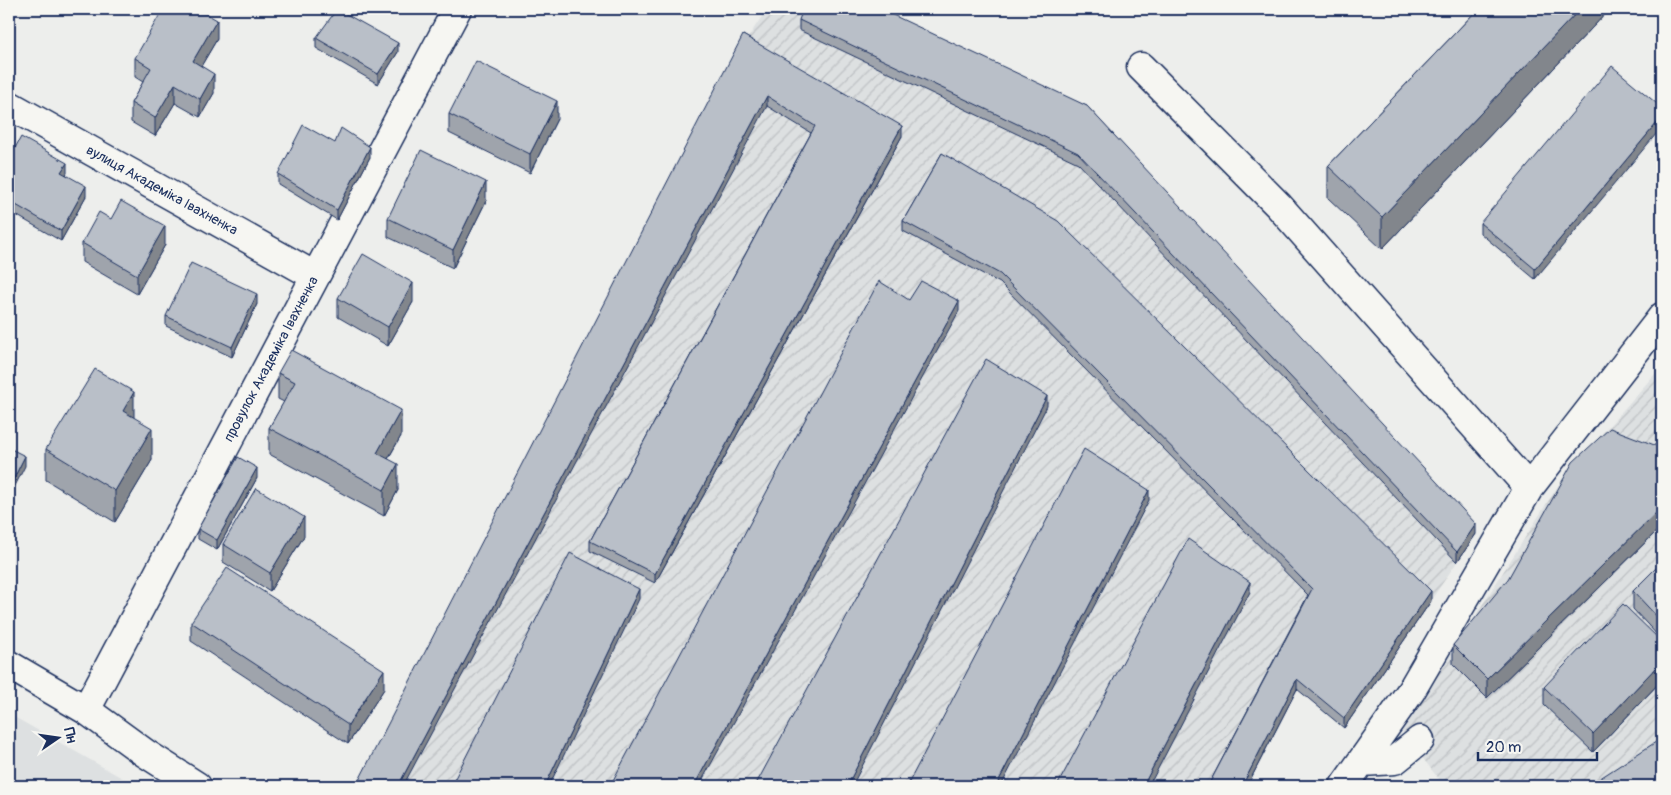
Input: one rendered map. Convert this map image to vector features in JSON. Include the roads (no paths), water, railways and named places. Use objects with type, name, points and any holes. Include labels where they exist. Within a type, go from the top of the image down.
[{"type":"street","name":"провулок Академіка Івахненка","points":[[86,710],[457,9]]},
{"type":"street","points":[[1141,68],[1279,206],[1529,488]]},
{"type":"street","name":"вулиця Академіка Івахненка","points":[[9,105],[315,276]]},
{"type":"street","points":[[1344,786],[1411,690],[1529,488],[1662,317]]},
{"type":"street","points":[[9,665],[86,710],[145,753],[197,786]]},
{"type":"street","points":[[1362,762],[1395,760],[1420,740]]}]
